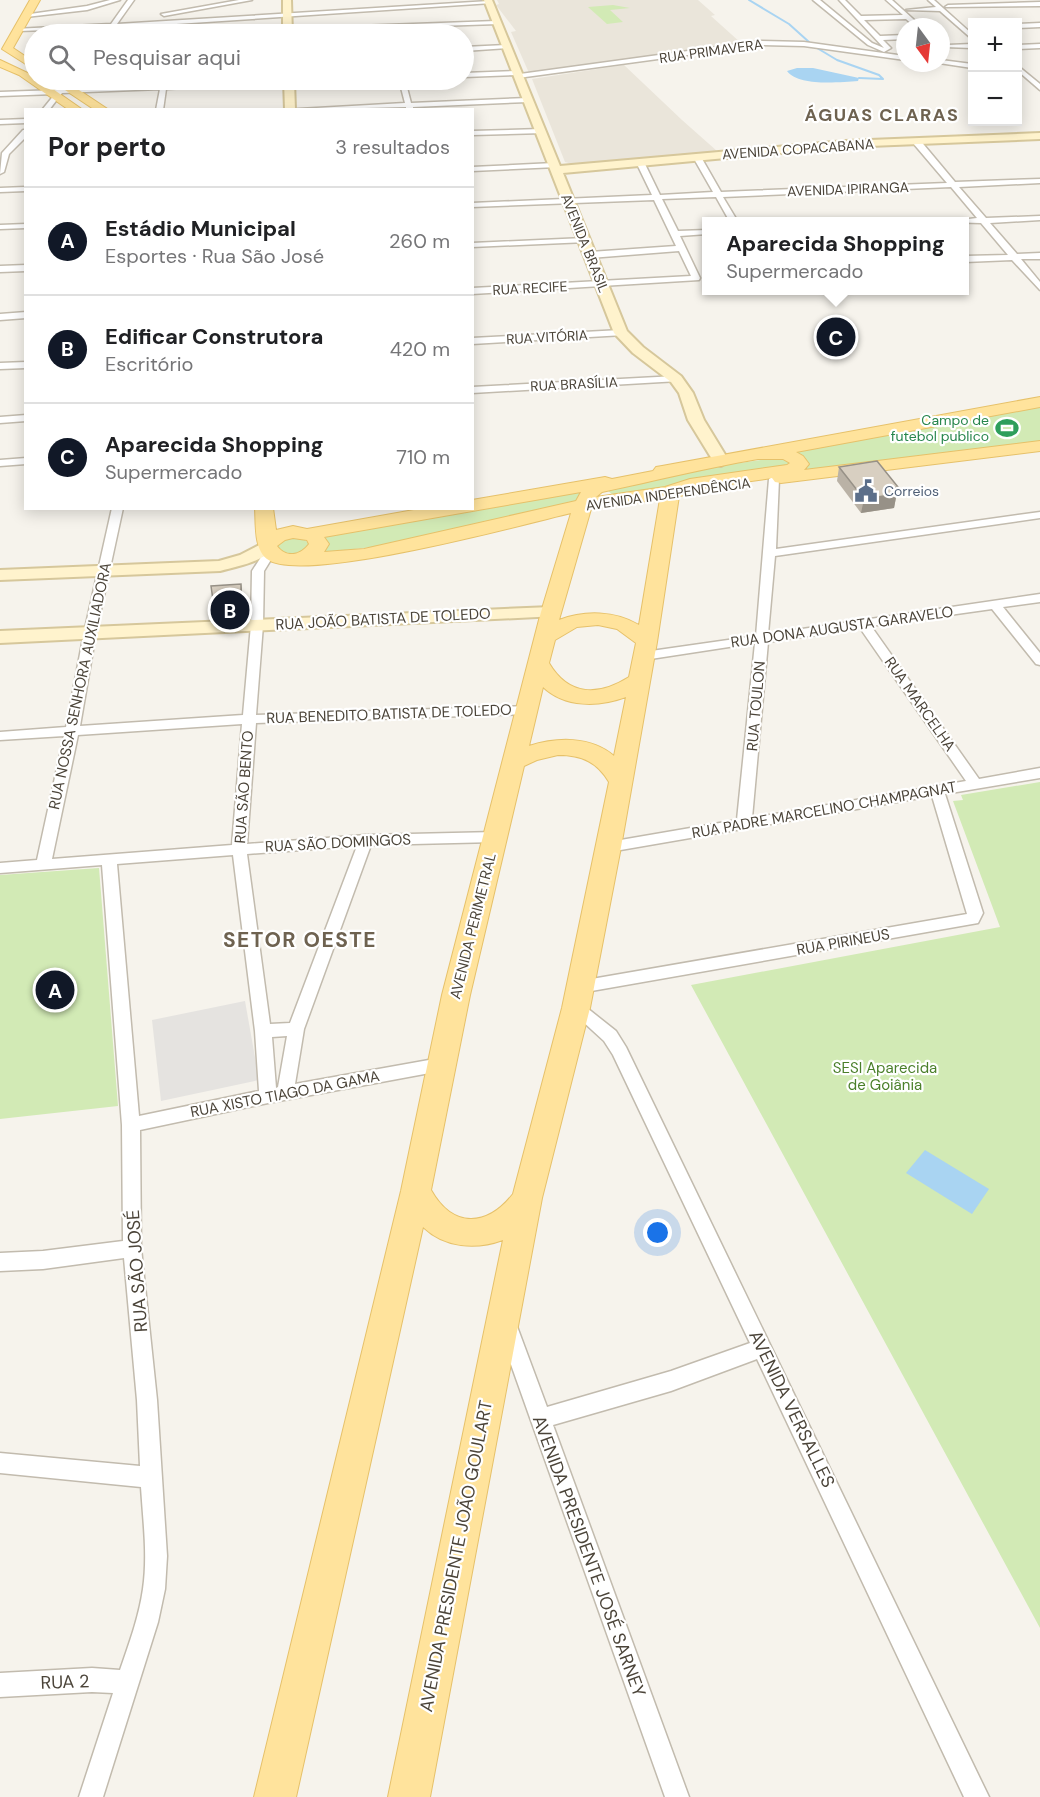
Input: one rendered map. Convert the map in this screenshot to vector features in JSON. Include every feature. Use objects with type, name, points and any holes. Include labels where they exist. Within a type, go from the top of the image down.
[{"type":"main road","points":[[24,60],[7,49],[12,24],[28,0]]},
{"type":"main road","points":[[11,30],[26,15],[35,0]]},
{"type":"main road","points":[[1,64],[20,60],[18,57]]},
{"type":"main road","points":[[1,64],[24,73]]},
{"type":"main road","points":[[63,90],[76,108]]},
{"type":"main road","points":[[65,90],[100,108]]},
{"type":"main road","name":"AVENIDA INDEPENDÊNCIA","points":[[474,506],[1040,402]]},
{"type":"main road","name":"AVENIDA INDEPENDÊNCIA","points":[[611,492],[670,492],[1040,446]]},
{"type":"main road","points":[[503,1314],[527,1198],[575,1009],[609,847],[638,681],[646,649],[670,492],[690,484],[792,470],[800,464],[797,459],[789,455],[760,454]]},
{"type":"main road","points":[[582,506],[592,490],[611,492],[679,468]]},
{"type":"main road","name":"AVENIDA INDEPENDÊNCIA","points":[[268,548],[281,559],[364,555],[582,506]]},
{"type":"main road","name":"AVENIDA PERIMETRAL","points":[[275,1797],[416,1191],[440,1065],[551,612],[582,506]]},
{"type":"main road","name":"RUA SÃO BENTO","points":[[264,510],[268,548]]},
{"type":"main road","points":[[278,510],[280,520],[317,540],[317,549],[314,553],[299,559]]},
{"type":"main road","points":[[268,548],[274,537],[447,510]]},
{"type":"main road","points":[[546,636],[557,627],[572,621],[589,619],[624,624],[638,632],[646,649]]},
{"type":"main road","points":[[539,664],[544,677],[552,685],[575,695],[605,697],[624,691],[638,681]]},
{"type":"main road","points":[[515,761],[532,751],[543,748],[554,746],[577,748],[598,754],[613,766],[620,780]]},
{"type":"main road","points":[[416,1191],[421,1206],[433,1219],[448,1229],[467,1233],[504,1225],[518,1213],[527,1198]]},
{"type":"main road","name":"AVENIDA PRESIDENTE JOÃO GOULART","points":[[409,1797],[503,1314]]},
{"type":"street","points":[[26,15],[87,8],[117,0]]},
{"type":"street","points":[[115,23],[131,0]]},
{"type":"street","points":[[161,14],[249,0]]},
{"type":"street","points":[[280,0],[284,15]]},
{"type":"street","points":[[284,24],[287,0]]},
{"type":"street","points":[[816,0],[870,44],[880,50],[889,50],[842,0]]},
{"type":"street","points":[[889,0],[912,18]]},
{"type":"street","points":[[898,0],[912,18]]},
{"type":"street","points":[[931,0],[968,33]]},
{"type":"street","points":[[940,0],[968,24]]},
{"type":"street","points":[[185,24],[488,1]]},
{"type":"street","name":"AVENIDA BRASIL","points":[[488,1],[621,333],[638,350],[676,379],[686,393],[696,420],[721,461]]},
{"type":"street","points":[[948,7],[1040,4]]},
{"type":"street","points":[[390,9],[392,24]]},
{"type":"street","points":[[859,18],[910,16],[941,9]]},
{"type":"street","points":[[115,23],[150,16]]},
{"type":"street","points":[[474,25],[496,23]]},
{"type":"street","points":[[100,24],[144,24]]},
{"type":"street","points":[[1022,26],[1040,25]]},
{"type":"street","points":[[951,27],[961,27]]},
{"type":"street","points":[[11,30],[24,29]]},
{"type":"street","points":[[879,38],[896,37]]},
{"type":"street","name":"RUA PRIMAVERA","points":[[474,75],[517,74],[761,43],[804,44],[896,57]]},
{"type":"street","points":[[950,48],[968,46]]},
{"type":"street","points":[[1022,47],[1040,46]]},
{"type":"street","points":[[474,49],[506,47]]},
{"type":"street","points":[[950,63],[968,65]]},
{"type":"street","points":[[1022,71],[1040,88]]},
{"type":"street","points":[[0,94],[41,90]]},
{"type":"street","points":[[46,108],[60,90]]},
{"type":"street","points":[[159,108],[163,90]]},
{"type":"street","points":[[283,108],[284,90]]},
{"type":"street","points":[[287,90],[290,108]]},
{"type":"street","points":[[405,90],[409,107]]},
{"type":"street","points":[[350,108],[528,100]]},
{"type":"street","points":[[0,122],[24,121]]},
{"type":"street","points":[[474,133],[541,131]]},
{"type":"street","points":[[0,172],[3,154],[24,134]]},
{"type":"street","name":"AVENIDA COPACABANA","points":[[555,167],[845,144],[1040,136]]},
{"type":"street","points":[[916,141],[1040,287]]},
{"type":"street","points":[[3,154],[20,153]]},
{"type":"street","points":[[697,157],[731,217]]},
{"type":"street","points":[[640,162],[694,275]]},
{"type":"street","points":[[474,169],[555,167]]},
{"type":"street","name":"AVENIDA IPIRANGA","points":[[474,205],[1040,181]]},
{"type":"street","points":[[0,190],[24,189]]},
{"type":"street","points":[[969,221],[1040,218]]},
{"type":"street","points":[[0,227],[24,226]]},
{"type":"street","points":[[675,234],[702,232]]},
{"type":"street","points":[[474,245],[584,240]]},
{"type":"street","points":[[590,255],[681,248]]},
{"type":"street","points":[[969,259],[1040,256]]},
{"type":"street","points":[[0,269],[24,268]]},
{"type":"street","name":"RUA RECIFE","points":[[474,291],[602,284],[702,273]]},
{"type":"street","points":[[0,316],[24,315]]},
{"type":"street","name":"RUA VITÓRIA","points":[[474,341],[621,333]]},
{"type":"street","points":[[0,366],[24,365]]},
{"type":"street","name":"RUA BRASÍLIA","points":[[474,390],[676,379]]},
{"type":"street","points":[[0,420],[24,418]]},
{"type":"street","points":[[0,463],[24,461]]},
{"type":"street","name":"RUA TOULON","points":[[744,825],[770,553],[774,478]]},
{"type":"street","name":"RUA NOSSA SENHORA AUXILIADORA","points":[[43,865],[72,732],[103,569],[118,510]]},
{"type":"street","points":[[770,553],[1040,515]]},
{"type":"street","points":[[0,576],[103,569],[220,566],[246,559],[268,548]]},
{"type":"street","name":"RUA SÃO BENTO","points":[[268,548],[258,571],[239,849],[263,1030],[277,1095]]},
{"type":"street","name":"RUA DONA AUGUSTA GARAVELO","points":[[646,649],[761,639],[1040,598]]},
{"type":"street","points":[[995,605],[1040,661]]},
{"type":"street","name":"RUA JOÃO BATISTA DE TOLEDO","points":[[0,637],[551,612]]},
{"type":"street","name":"RUA MARCELHA","points":[[864,625],[975,784]]},
{"type":"street","name":"RUA BENEDITO BATISTA DE TOLEDO","points":[[0,736],[248,719],[527,710]]},
{"type":"street","name":"RUA PADRE MARCELINO CHAMPAGNAT","points":[[609,847],[1040,773]]},
{"type":"street","name":"RUA PIRINEUS","points":[[575,1009],[973,919],[975,913],[938,791]]},
{"type":"street","name":"RUA SÃO DOMINGOS","points":[[0,868],[366,840],[496,837]]},
{"type":"street","points":[[277,1095],[296,1029],[366,840]]},
{"type":"street","name":"RUA SÃO JOSÉ","points":[[91,1797],[147,1622],[154,1589],[156,1556],[147,1400],[132,1248],[131,1125],[109,858]]},
{"type":"street","name":"AVENIDA VERSALLES","points":[[575,1009],[610,1036],[620,1052],[977,1797]]},
{"type":"street","points":[[263,1030],[296,1029]]},
{"type":"street","name":"RUA XISTO TIAGO DA GAMA","points":[[131,1125],[440,1065]]},
{"type":"street","points":[[0,1262],[43,1260],[132,1248]]},
{"type":"street","name":"AVENIDA PRESIDENTE JOSÉ SARNEY","points":[[503,1314],[677,1797]]},
{"type":"street","points":[[540,1419],[671,1381],[763,1348]]},
{"type":"street","points":[[0,1463],[151,1477]]},
{"type":"street","name":"RUA 2","points":[[0,1685],[92,1680],[129,1682]]},
{"type":"shaded area","points":[[497,0],[698,0],[715,15],[711,16],[741,43],[529,73],[511,32],[516,31],[496,5],[499,4]]},
{"type":"shaded area","points":[[624,65],[717,151],[572,164],[565,162],[532,79]]},
{"type":"shaded area","points":[[245,1001],[259,1080],[161,1101],[152,1020]]},
{"type":"green space","points":[[613,5],[630,8],[610,10],[623,22],[607,24],[588,7]]},
{"type":"green space","points":[[1040,404],[1040,441],[804,471],[807,466],[806,462],[792,452]]},
{"type":"green space","points":[[782,457],[794,463],[788,469],[672,485],[666,489],[613,495],[607,490],[727,462],[740,463]]},
{"type":"green space","points":[[591,487],[579,501],[381,546],[319,553],[325,544],[322,533],[346,532]]},
{"type":"green space","points":[[301,537],[310,544],[299,555],[279,553],[276,543],[279,540]]},
{"type":"green space","name":"SESI Aparecida de Goiânia","points":[[1040,782],[1040,1628],[691,985],[1000,927],[953,801],[963,800],[961,795]]},
{"type":"green space","points":[[99,868],[118,1106],[0,1119],[0,875]]},
{"type":"water","points":[[797,68],[813,68],[859,78],[858,81],[810,81],[793,76],[787,71]]},
{"type":"water","points":[[925,1150],[989,1189],[972,1214],[906,1173]]},
{"type":"building","points":[[877,461],[898,487],[893,488],[897,494],[864,499],[839,467]]},
{"type":"building","points":[[241,584],[241,595],[237,598],[213,600],[211,586]]},
{"type":"waterway","points":[[749,0],[789,24],[809,42]]},
{"type":"waterway","points":[[817,48],[837,60],[879,75],[883,79],[859,78]]},
{"type":"place","name":"Aparecida Shopping","points":[[836,337]]},
{"type":"place","name":"Campo de futebol publico","points":[[1007,428]]},
{"type":"place","name":"Correios","points":[[866,491]]},
{"type":"place","name":"Edificar Construtora","points":[[230,610]]},
{"type":"place","name":"Estádio Municipal","points":[[55,990]]},
{"type":"district","name":"ÁGUAS CLARAS","points":[[882,115]]},
{"type":"district","name":"SETOR OESTE","points":[[300,940]]}]
